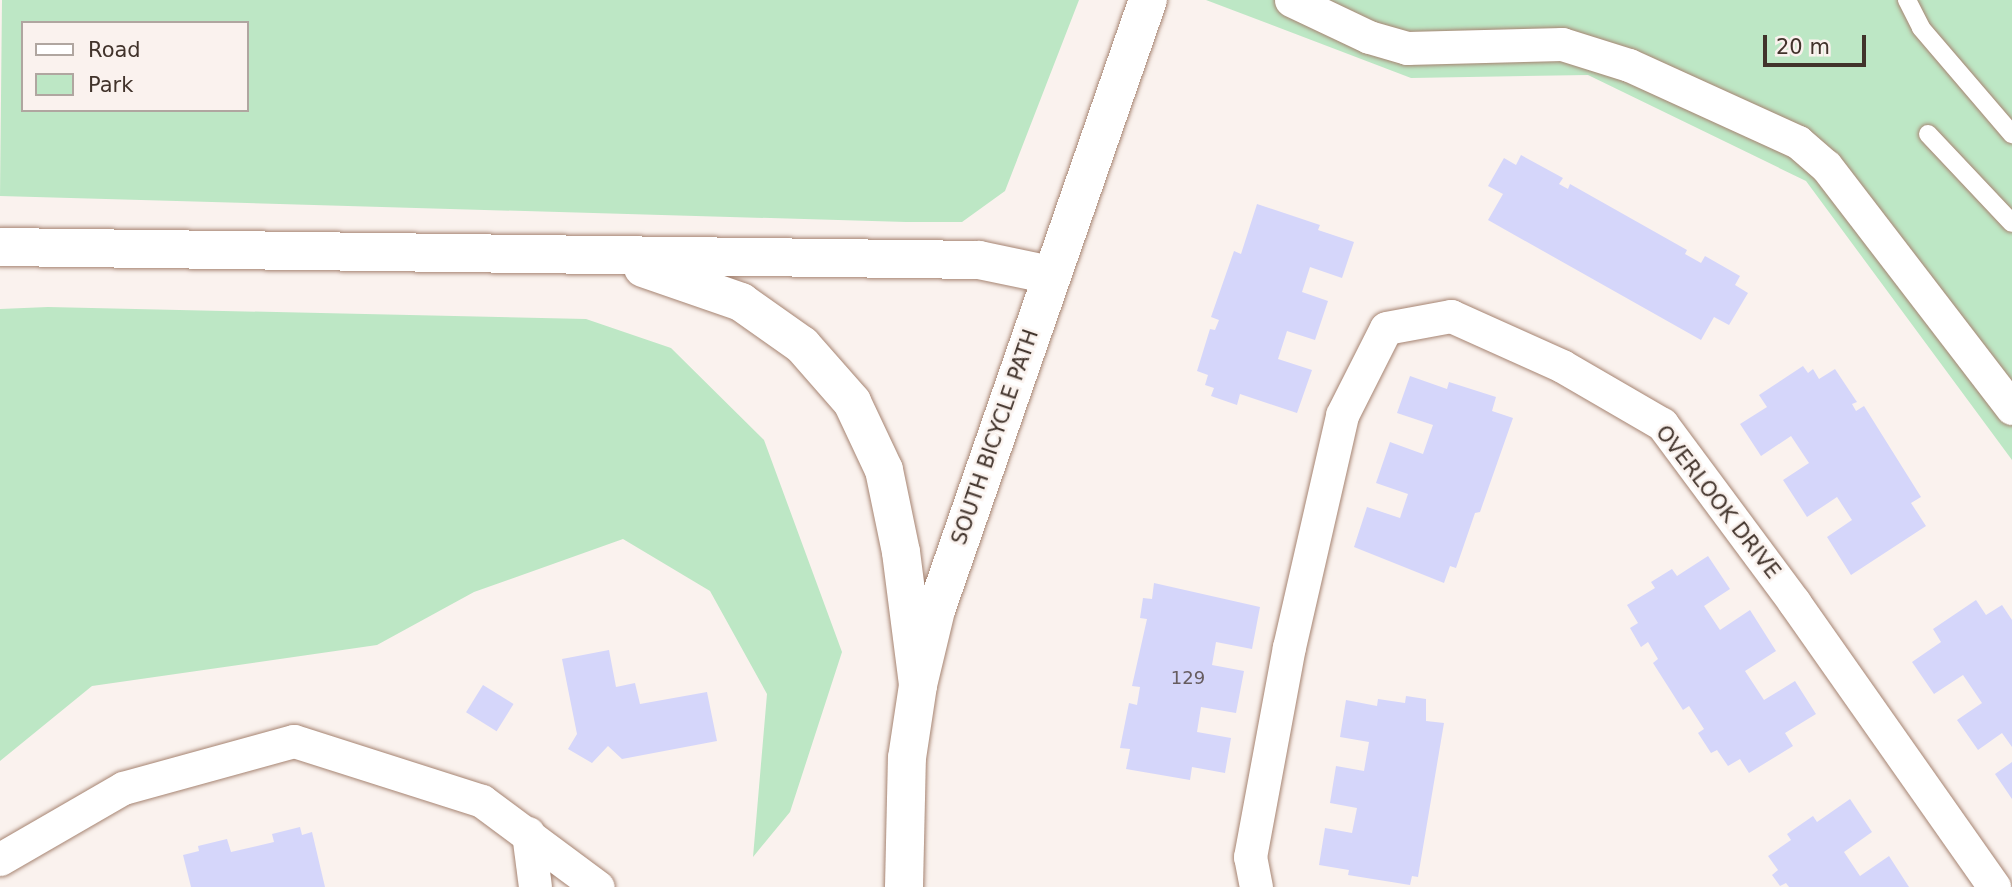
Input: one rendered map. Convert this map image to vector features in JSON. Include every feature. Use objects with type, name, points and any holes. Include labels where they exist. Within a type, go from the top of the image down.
[{"type":"main road","name":"SOUTH BICYCLE PATH","points":[[904,887],[903,816],[918,685],[959,538],[1148,0]]},
{"type":"main road","points":[[0,247],[979,260],[1051,275]]},
{"type":"main road","points":[[593,254],[741,302],[802,345],[852,402],[870,434],[892,501],[918,685]]},
{"type":"street","points":[[1291,0],[1369,37],[1407,48],[1562,44],[1629,65],[1798,142],[1826,166],[2012,408]]},
{"type":"street","name":"OVERLOOK DRIVE","points":[[1256,887],[1250,857],[1289,647],[1342,415],[1386,328],[1451,316],[1562,366],[1662,424],[1794,602],[1994,887]]},
{"type":"street","points":[[0,859],[123,789],[294,741],[482,801],[598,887]]},
{"type":"street","points":[[528,833],[535,887]]},
{"type":"lane","points":[[1907,0],[1922,28],[2012,134]]},
{"type":"lane","points":[[1928,134],[2012,223]]},
{"type":"green space","points":[[2,0],[1079,0],[1005,191],[962,222],[0,196]]},
{"type":"green space","points":[[1206,0],[2012,0],[2012,460],[1806,181],[1588,75],[1411,78]]},
{"type":"green space","points":[[48,307],[586,319],[671,348],[764,440],[842,652],[790,812],[753,857],[767,694],[710,591],[623,539],[474,592],[377,645],[92,686],[0,761],[0,309]]},
{"type":"building","points":[[1521,155],[1563,178],[1559,184],[1568,189],[1570,184],[1687,250],[1685,254],[1701,263],[1705,256],[1740,276],[1735,285],[1748,293],[1729,325],[1714,317],[1701,340],[1488,220],[1503,194],[1488,186],[1504,158],[1516,165]]},
{"type":"building","points":[[1257,204],[1320,225],[1318,230],[1354,242],[1342,278],[1310,267],[1302,292],[1328,301],[1315,340],[1287,331],[1278,359],[1312,370],[1297,413],[1240,394],[1237,405],[1211,396],[1214,388],[1205,385],[1208,375],[1197,371],[1210,329],[1215,330],[1219,320],[1211,317],[1234,251],[1241,254]]},
{"type":"building","points":[[1803,366],[1808,373],[1813,369],[1819,379],[1835,369],[1857,402],[1852,404],[1856,411],[1864,406],[1921,497],[1911,503],[1926,526],[1851,575],[1827,537],[1852,520],[1837,497],[1807,517],[1783,480],[1809,463],[1791,436],[1761,456],[1740,424],[1767,407],[1759,395]]},
{"type":"building","points":[[1410,376],[1447,389],[1449,382],[1496,397],[1492,411],[1513,418],[1480,512],[1475,513],[1456,568],[1450,566],[1444,583],[1354,547],[1367,507],[1400,518],[1408,494],[1376,483],[1390,442],[1423,454],[1433,425],[1397,413]]},
{"type":"building","points":[[1708,556],[1730,589],[1704,606],[1720,630],[1750,610],[1776,651],[1745,671],[1764,700],[1795,681],[1816,714],[1785,733],[1793,746],[1749,773],[1740,759],[1728,766],[1717,750],[1711,753],[1698,733],[1704,729],[1689,706],[1683,710],[1653,663],[1658,659],[1648,642],[1641,647],[1630,628],[1638,623],[1627,605],[1655,588],[1651,582],[1672,569],[1677,576]]},
{"type":"building","points":[[1154,583],[1260,607],[1252,649],[1216,642],[1212,665],[1244,671],[1236,713],[1201,707],[1197,732],[1231,738],[1225,773],[1192,767],[1190,780],[1126,769],[1130,749],[1120,748],[1129,703],[1137,705],[1140,687],[1132,686],[1147,619],[1140,618],[1143,598],[1152,599]]},
{"type":"building","points":[[1976,600],[1986,615],[2002,605],[2012,620],[2012,747],[2002,733],[1978,750],[1957,720],[1982,703],[1963,675],[1934,694],[1912,662],[1941,642],[1933,629]]},
{"type":"building","points":[[609,650],[616,687],[635,683],[640,704],[707,692],[717,741],[622,759],[608,746],[592,763],[568,749],[577,734],[562,659]]},
{"type":"building","points":[[483,685],[514,704],[497,731],[466,712]]},
{"type":"building","points":[[1406,696],[1426,699],[1426,721],[1444,723],[1418,877],[1412,876],[1410,885],[1348,875],[1349,870],[1319,865],[1325,828],[1352,833],[1357,808],[1330,803],[1336,766],[1364,771],[1369,742],[1340,737],[1346,700],[1377,706],[1378,699],[1405,703]]},
{"type":"building","points":[[2012,762],[2012,799],[1995,774]]},
{"type":"building","points":[[1850,799],[1872,832],[1844,852],[1860,876],[1889,856],[1909,887],[1789,887],[1786,883],[1780,886],[1772,875],[1778,870],[1768,856],[1791,840],[1787,834],[1813,816],[1817,822]]},
{"type":"building","points":[[300,827],[302,835],[312,832],[325,887],[191,887],[183,855],[199,851],[198,846],[227,839],[231,852],[274,842],[272,834]]}]
